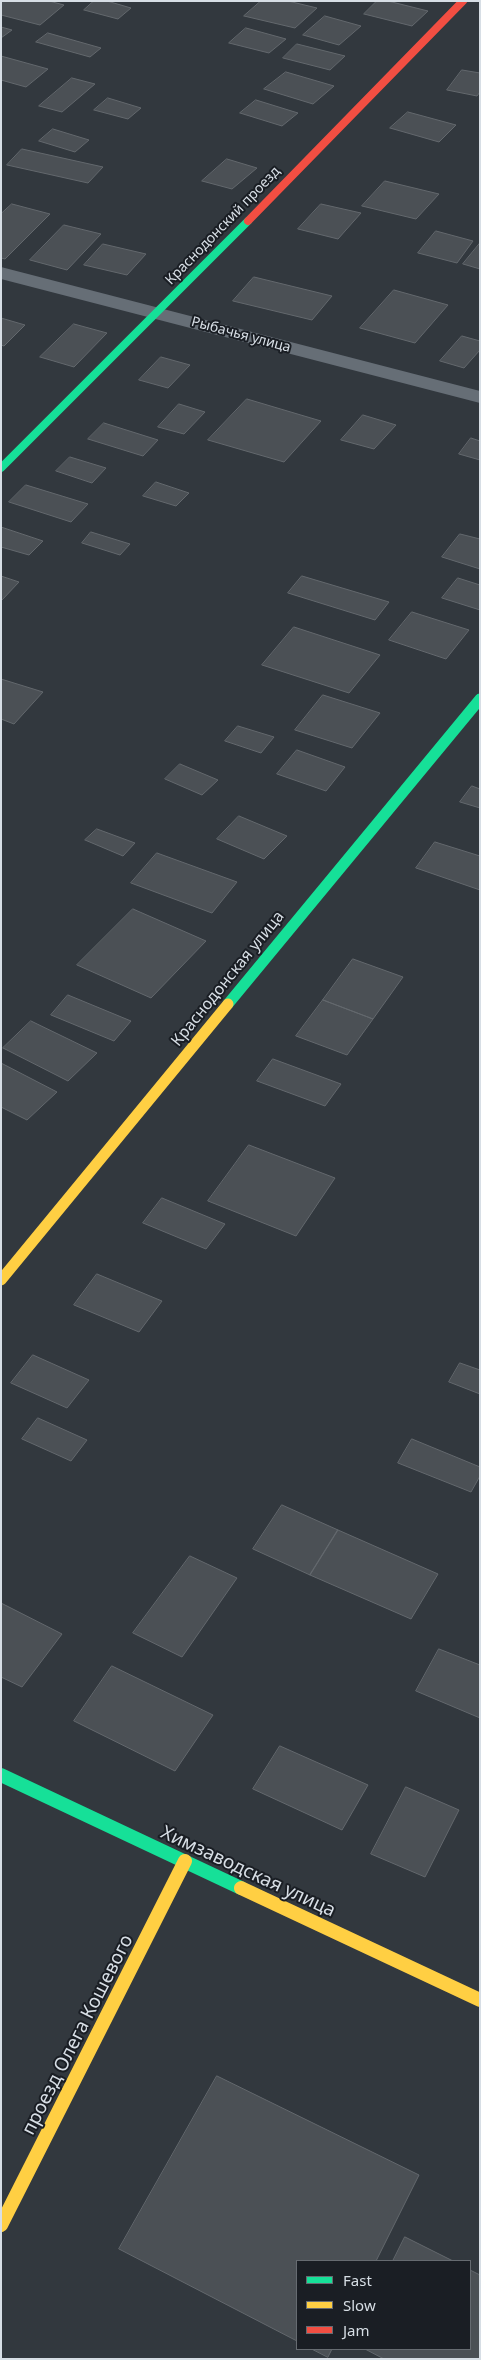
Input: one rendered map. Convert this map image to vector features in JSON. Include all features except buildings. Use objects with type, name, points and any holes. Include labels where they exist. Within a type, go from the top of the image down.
[{"type":"street","name":"Краснодонский проезд","points":[[1,468],[158,313],[463,1]]},
{"type":"street","name":"Рыбачья улица","points":[[1,273],[480,397]]},
{"type":"street","name":"Краснодонская улица","points":[[1,1280],[480,699]]},
{"type":"street","name":"Химзаводская улица","points":[[1,1775],[480,2000]]},
{"type":"street","name":"проезд Олега Кошевого","points":[[1,2225],[185,1861]]},
{"type":"traffic: fast","points":[[1,468],[248,221]]},
{"type":"traffic: fast","points":[[228,1004],[480,699]]},
{"type":"traffic: fast","points":[[1,1775],[241,1888]]},
{"type":"traffic: slow","points":[[1,1280],[228,1004]]},
{"type":"traffic: slow","points":[[1,2225],[185,1861]]},
{"type":"traffic: slow","points":[[241,1888],[480,2000]]},
{"type":"traffic: jam","points":[[248,221],[463,1]]}]
